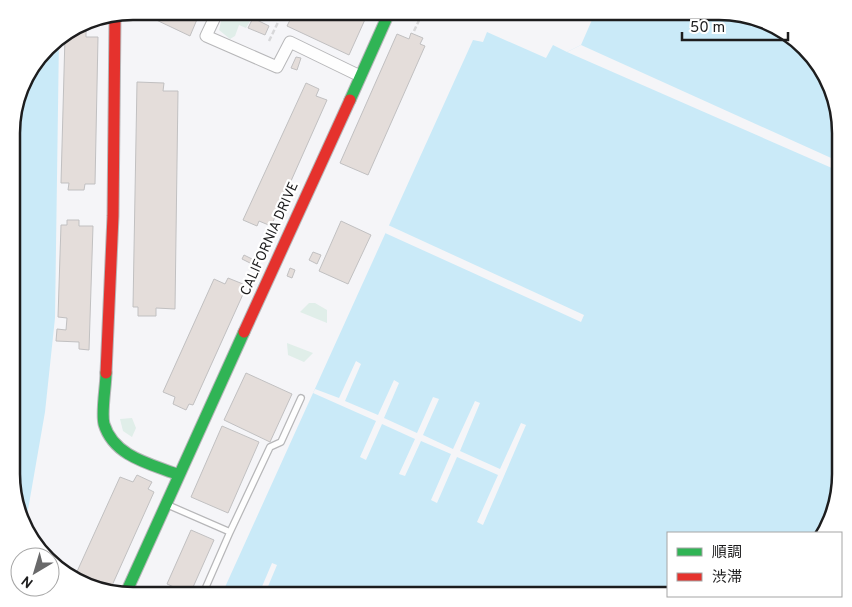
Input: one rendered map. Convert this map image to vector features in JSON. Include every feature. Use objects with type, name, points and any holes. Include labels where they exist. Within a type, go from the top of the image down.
[{"type":"street","points":[[214,20],[206,36],[278,67],[290,42],[360,76]]},
{"type":"street","name":"CALIFORNIA DRIVE","points":[[128,587],[386,20]]},
{"type":"street","points":[[115,22],[113,216],[104,423],[114,444],[126,454],[179,475]]},
{"type":"lane","points":[[206,587],[270,447],[281,442],[301,398]]},
{"type":"lane","points":[[166,504],[230,532]]},
{"type":"path","points":[[269,41],[279,20]]},
{"type":"path","points":[[414,31],[419,20]]},
{"type":"shaded area","points":[[221,20],[251,20],[246,28],[239,25],[235,36],[230,39],[219,30]]},
{"type":"shaded area","points":[[309,303],[315,303],[327,310],[327,323],[300,312]]},
{"type":"shaded area","points":[[287,343],[313,353],[304,362],[288,355]]},
{"type":"shaded area","points":[[132,418],[136,428],[132,437],[123,431],[120,419]]},
{"type":"water","points":[[592,20],[726,20],[741,22],[769,32],[788,43],[813,70],[820,83],[830,111],[832,126],[832,481],[826,510],[816,532],[667,532],[667,587],[225,587],[473,40],[483,42],[487,32],[546,58],[553,45],[567,52],[581,45]]},
{"type":"water","points":[[59,48],[55,318],[45,412],[27,513],[20,481],[20,133],[24,104],[32,83],[43,64]]},
{"type":"pier","points":[[581,45],[832,158],[832,168],[567,52]]},
{"type":"pier","points":[[388,225],[584,315],[581,322],[385,233]]},
{"type":"pier","points":[[356,361],[361,364],[345,401],[378,415],[394,380],[399,383],[384,418],[417,433],[433,397],[439,399],[423,435],[453,449],[475,401],[480,403],[460,451],[500,469],[521,423],[526,425],[483,525],[477,522],[498,475],[457,457],[437,503],[431,500],[451,454],[421,441],[405,476],[399,474],[415,439],[382,424],[366,460],[360,457],[376,421],[313,393],[315,389],[339,398]]},
{"type":"pier","points":[[272,563],[277,565],[268,587],[262,587]]},
{"type":"building","points":[[156,20],[197,20],[190,36]]},
{"type":"building","points":[[252,20],[257,20],[269,26],[265,35],[248,28]]},
{"type":"building","points":[[290,20],[365,20],[349,55],[287,26]]},
{"type":"building","points":[[86,31],[86,37],[98,37],[95,184],[85,184],[84,190],[68,190],[69,183],[61,183],[65,43]]},
{"type":"building","points":[[411,33],[423,38],[420,44],[425,46],[368,175],[340,163],[397,34],[409,39]]},
{"type":"building","points":[[296,57],[301,58],[297,70],[291,68]]},
{"type":"building","points":[[137,82],[164,83],[163,91],[178,91],[175,309],[156,308],[156,316],[138,316],[138,307],[133,307]]},
{"type":"building","points":[[306,83],[319,89],[316,96],[327,100],[271,226],[259,221],[257,226],[243,220]]},
{"type":"building","points":[[67,220],[79,220],[79,226],[93,226],[89,350],[79,349],[79,342],[56,341],[57,329],[66,330],[67,318],[58,317],[61,225],[67,225]]},
{"type":"building","points":[[341,221],[371,235],[348,284],[319,271]]},
{"type":"building","points":[[313,252],[321,255],[317,264],[309,260]]},
{"type":"building","points":[[244,255],[256,261],[254,265],[242,259]]},
{"type":"building","points":[[290,268],[295,270],[292,278],[287,276]]},
{"type":"building","points":[[228,278],[243,284],[240,291],[244,292],[193,405],[189,404],[186,410],[173,404],[175,397],[163,392],[214,279],[225,284]]},
{"type":"building","points":[[246,373],[292,394],[270,442],[224,420]]},
{"type":"building","points":[[222,426],[259,442],[228,513],[191,497]]},
{"type":"building","points":[[137,475],[152,482],[148,489],[154,492],[112,585],[77,572],[120,477],[133,482]]},
{"type":"building","points":[[191,530],[214,540],[193,587],[174,587],[167,584]]},
{"type":"traffic: fast","points":[[350,100],[386,20]]},
{"type":"traffic: fast","points":[[129,587],[244,332]]},
{"type":"traffic: fast","points":[[106,373],[103,419],[109,435],[125,452],[135,458],[179,475]]},
{"type":"traffic: jam","points":[[106,373],[113,216],[115,22]]},
{"type":"traffic: jam","points":[[244,332],[350,100]]}]
